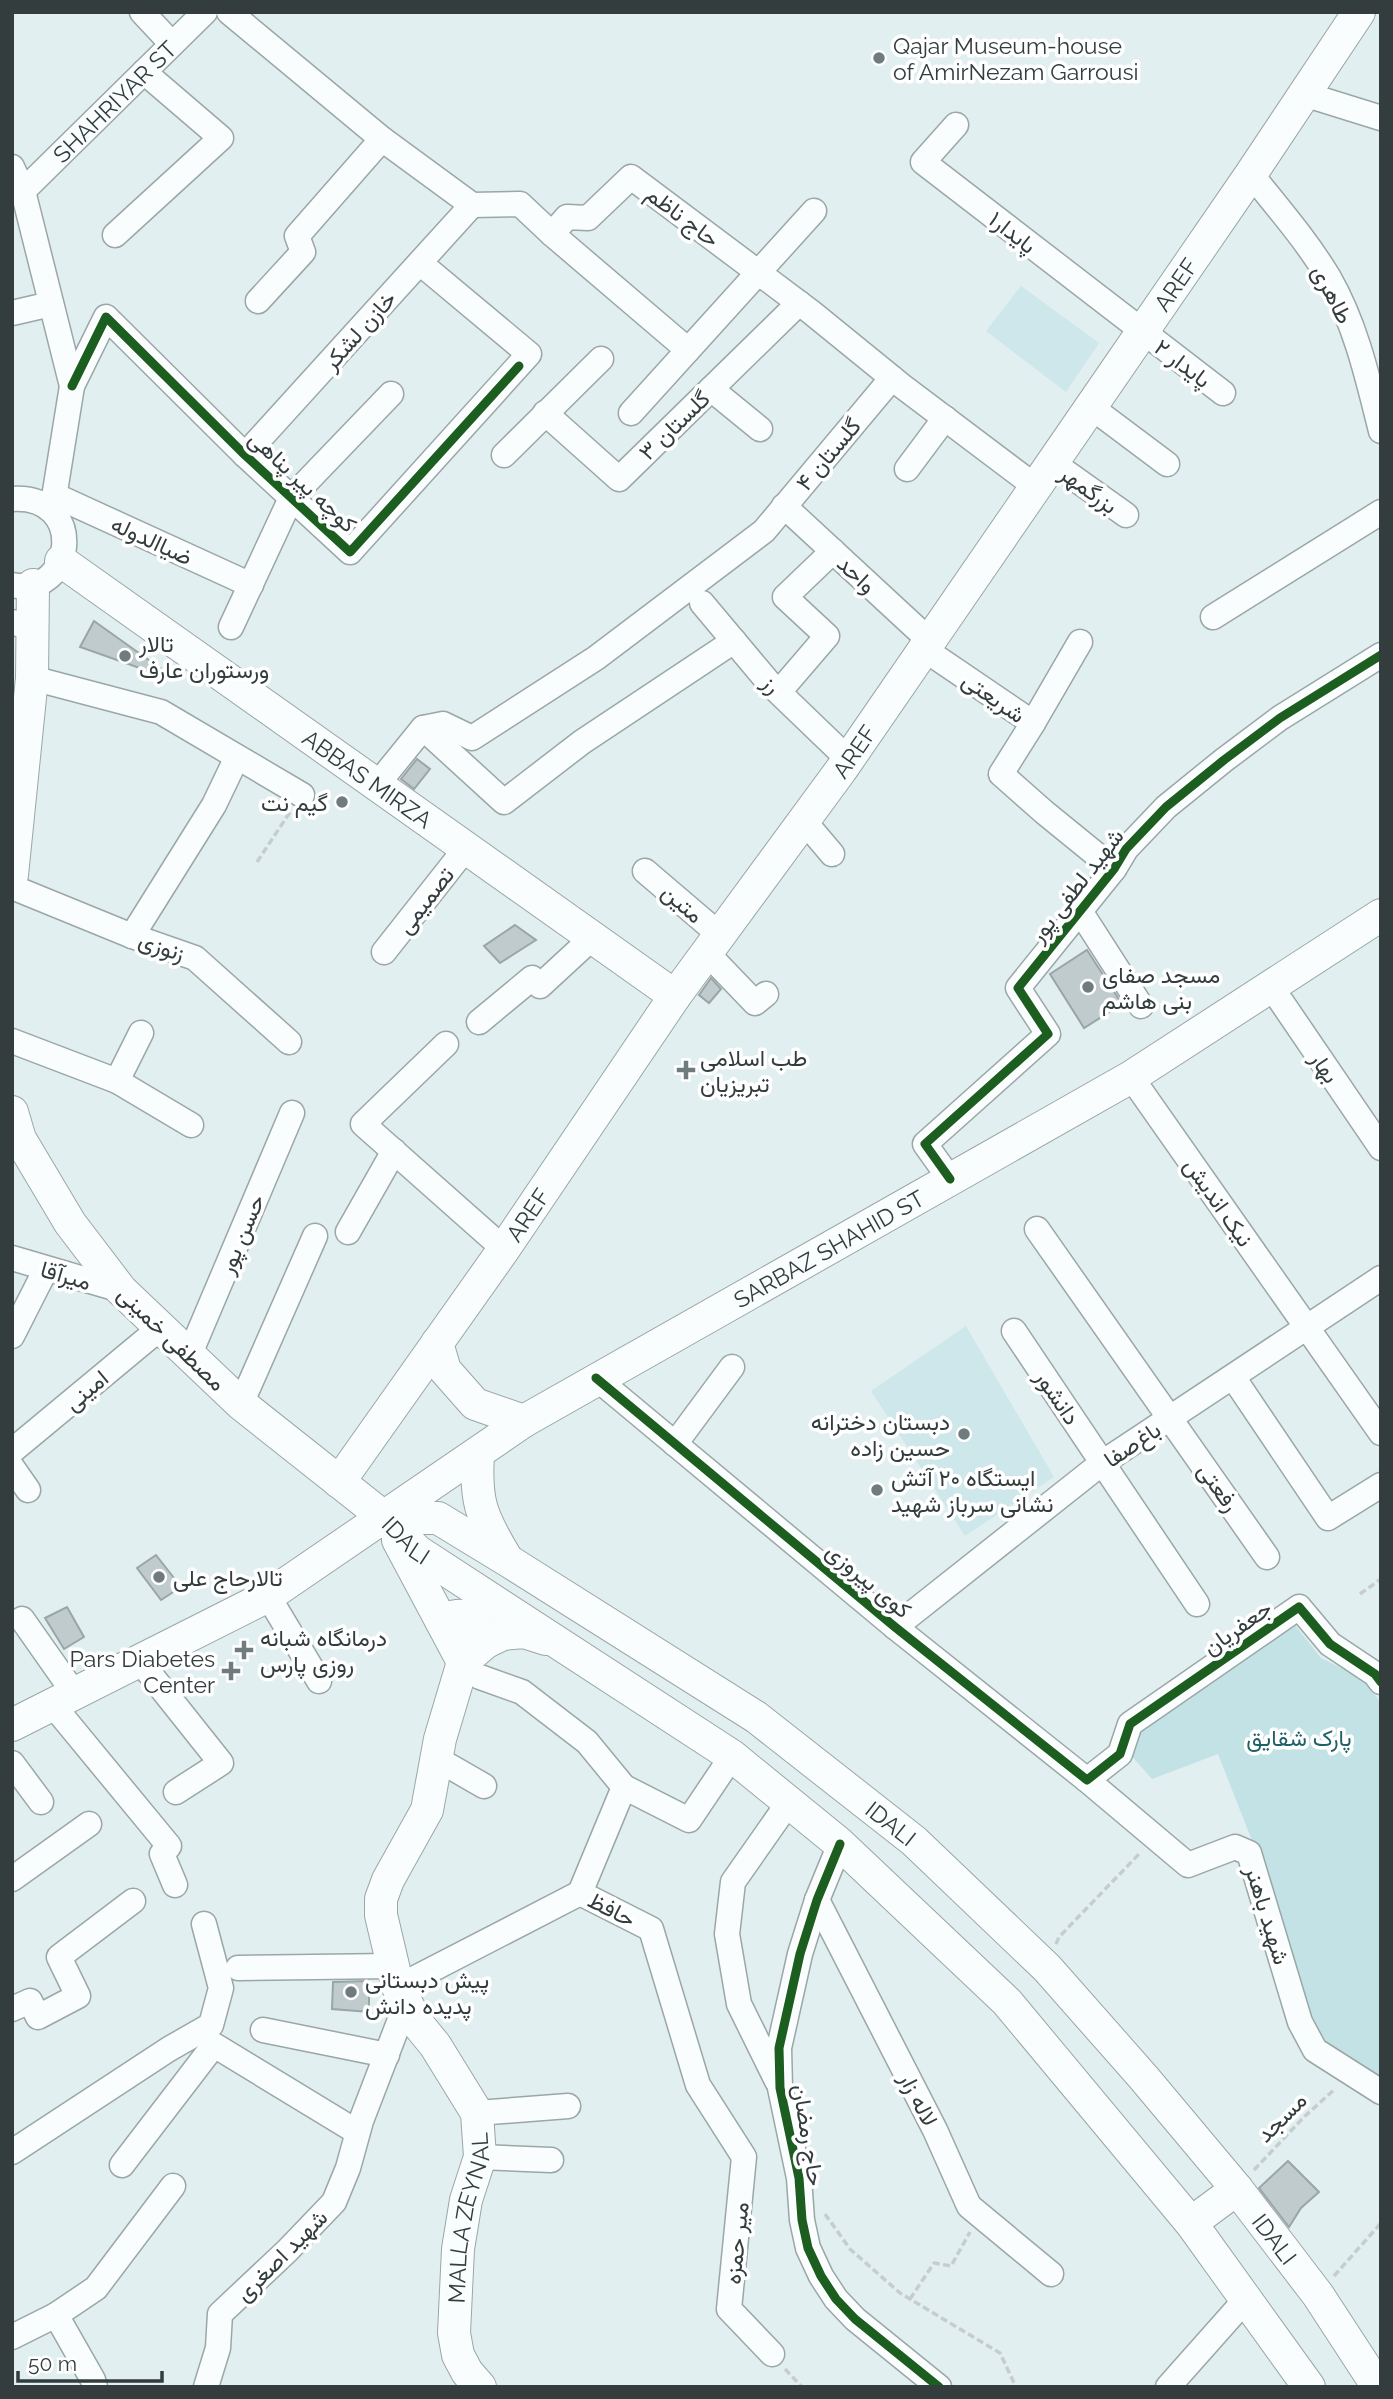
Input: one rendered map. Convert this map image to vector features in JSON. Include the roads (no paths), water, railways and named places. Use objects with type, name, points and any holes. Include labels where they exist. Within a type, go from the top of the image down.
[{"type":"main road","name":"AREF","points":[[339,1482],[504,1249],[675,996],[848,759],[1143,332],[1359,12]]},
{"type":"main road","name":"ABBAS MIRZA","points":[[61,561],[675,996]]},
{"type":"main road","points":[[12,875],[32,678],[23,626],[23,585]]},
{"type":"main road","name":"SARBAZ SHAHID ST","points":[[12,1725],[268,1596],[386,1518],[523,1421],[1131,1077],[1381,915]]},
{"type":"main road","name":"مصطفی خمینی","points":[[12,1112],[20,1139],[70,1223],[121,1290],[159,1329],[241,1404],[386,1518]]},
{"type":"main road","points":[[437,1343],[445,1370],[475,1404],[523,1421]]},
{"type":"main road","points":[[478,1454],[476,1486],[480,1507],[486,1524],[507,1560]]},
{"type":"main road","points":[[386,1518],[441,1620],[476,1660],[503,1634],[524,1632],[559,1642]]},
{"type":"main road","name":"IDALI","points":[[386,1518],[438,1518],[507,1560],[756,1717],[914,1841],[1047,1968],[1144,2078],[1237,2189],[1318,2295],[1378,2387]]},
{"type":"main road","name":"IDALI","points":[[386,1518],[417,1552],[732,1756],[840,1844],[1007,2001],[1191,2223],[1309,2387]]},
{"type":"main road","name":"MALLA ZEYNAL","points":[[476,1660],[437,1759],[427,1810],[388,1880],[381,1899],[381,1915],[399,1986],[477,2113],[480,2157],[466,2200],[458,2249],[454,2333],[457,2355],[480,2387]]},
{"type":"main road","points":[[1191,2223],[1237,2189]]},
{"type":"street","points":[[142,12],[172,44]]},
{"type":"street","name":"SHAHRIYAR ST","points":[[23,191],[205,12]]},
{"type":"street","points":[[229,12],[382,139],[472,205],[520,204],[688,349]]},
{"type":"street","points":[[115,234],[221,138],[144,72]]},
{"type":"street","points":[[1304,94],[1381,118]]},
{"type":"street","name":"پایدار۱","points":[[956,125],[923,162],[1143,332]]},
{"type":"street","points":[[258,301],[303,252],[297,236],[382,139]]},
{"type":"street","points":[[12,167],[23,191],[72,386],[53,502],[64,533],[65,547],[61,561],[50,576],[23,585]]},
{"type":"street","name":"طاهری","points":[[1251,174],[1301,237],[1329,278],[1375,379],[1381,431]]},
{"type":"street","name":"حاج ناظم","points":[[552,234],[567,217],[588,218],[631,177],[799,303],[945,418],[1044,475]]},
{"type":"street","name":"خازن لشکر","points":[[245,455],[472,205]]},
{"type":"street","points":[[631,413],[814,211]]},
{"type":"street","name":"کوچه پیر پناهی","points":[[72,386],[106,317],[245,455],[350,552],[529,354],[420,263]]},
{"type":"street","name":"گلستان ۳","points":[[545,414],[619,479],[799,303]]},
{"type":"street","points":[[12,313],[51,304]]},
{"type":"street","name":"پایدار ۲","points":[[1143,332],[1223,393]]},
{"type":"street","points":[[504,455],[601,359]]},
{"type":"street","name":"گلستان ۴","points":[[696,596],[764,531],[892,377]]},
{"type":"street","points":[[711,389],[760,429]]},
{"type":"street","points":[[231,627],[291,498],[391,394]]},
{"type":"street","points":[[1091,407],[1167,464]]},
{"type":"street","points":[[906,469],[945,418]]},
{"type":"street","name":"بزرگمهر","points":[[1044,475],[1126,515]]},
{"type":"street","name":"ضیاالدوله","points":[[12,499],[53,502],[251,585]]},
{"type":"street","name":"واحد","points":[[784,506],[927,645]]},
{"type":"street","points":[[1213,617],[1381,512]]},
{"type":"street","points":[[779,692],[827,636],[785,597],[833,551]]},
{"type":"street","points":[[376,786],[423,728],[443,724],[472,738],[696,596]]},
{"type":"street","name":"رز","points":[[696,596],[779,692],[848,759]]},
{"type":"street","points":[[423,728],[504,802],[582,743],[734,641]]},
{"type":"street","points":[[1033,723],[1080,642]]},
{"type":"street","name":"شریعتی","points":[[927,645],[1033,723],[1001,774],[1114,869]]},
{"type":"street","name":"شهید لطفی پور","points":[[950,1179],[925,1144],[1048,1034],[1018,988],[1114,869],[1126,849],[1166,807],[1224,760],[1280,718],[1381,655]]},
{"type":"street","points":[[32,678],[161,712],[302,795]]},
{"type":"street","points":[[132,936],[214,806],[237,757]]},
{"type":"street","points":[[803,821],[832,854]]},
{"type":"street","name":"تصمیمی","points":[[384,952],[466,848]]},
{"type":"street","name":"متین","points":[[645,871],[713,944],[755,1003],[765,994]]},
{"type":"street","name":"زنوزی","points":[[12,887],[132,936],[195,958],[289,1042]]},
{"type":"street","points":[[1080,911],[1141,1006]]},
{"type":"street","points":[[479,1022],[532,978],[540,986],[592,937]]},
{"type":"street","name":"بهار","points":[[1270,985],[1381,1148]]},
{"type":"street","points":[[117,1081],[141,1033]]},
{"type":"street","points":[[12,1041],[117,1081],[191,1125]]},
{"type":"street","points":[[446,1044],[363,1125],[504,1249]]},
{"type":"street","name":"نیک اندیش","points":[[1131,1077],[1381,1433]]},
{"type":"street","name":"حسن پور","points":[[189,1356],[292,1113]]},
{"type":"street","points":[[348,1232],[394,1151]]},
{"type":"street","name":"رفعتی","points":[[1037,1229],[1267,1557]]},
{"type":"street","points":[[241,1404],[315,1236]]},
{"type":"street","name":"میرآقا","points":[[12,1258],[121,1290]]},
{"type":"street","points":[[12,1336],[46,1269]]},
{"type":"street","name":"باغ‌صفا","points":[[895,1627],[1102,1463],[1381,1278]]},
{"type":"street","name":"امینی","points":[[12,1451],[159,1329]]},
{"type":"street","name":"دانشور","points":[[1014,1331],[1197,1604]]},
{"type":"street","points":[[675,1444],[732,1367]]},
{"type":"street","points":[[1233,1377],[1328,1518],[1381,1485]]},
{"type":"street","name":"کوی پیروزی","points":[[596,1378],[895,1627],[1087,1780]]},
{"type":"street","points":[[12,1467],[28,1490]]},
{"type":"street","points":[[268,1596],[319,1681]]},
{"type":"street","name":"جعفریان","points":[[1087,1780],[1120,1754],[1130,1724],[1299,1607],[1330,1644],[1375,1674],[1381,1682]]},
{"type":"street","points":[[22,1619],[63,1698],[169,1846],[162,1854],[175,1885]]},
{"type":"street","points":[[139,1660],[221,1763],[176,1792]]},
{"type":"street","points":[[476,1660],[587,1742],[624,1787],[689,1820],[732,1756]]},
{"type":"street","points":[[437,1759],[484,1786]]},
{"type":"street","points":[[12,1763],[41,1802]]},
{"type":"street","name":"شهید باهنر","points":[[1087,1780],[1188,1865],[1235,1847],[1249,1853],[1300,2022],[1315,2050],[1381,2092]]},
{"type":"street","name":"حافظ","points":[[624,1787],[580,1893],[651,1929],[698,2085],[744,2157]]},
{"type":"street","points":[[780,2088],[739,2004],[727,1934],[733,1882],[789,1802]]},
{"type":"street","points":[[12,1879],[89,1824]]},
{"type":"street","name":"حاج رمضان","points":[[840,1844],[817,1900],[800,1954],[779,2048],[780,2088],[799,2178],[804,2230],[808,2248],[836,2299],[855,2319],[939,2387]]},
{"type":"street","points":[[238,1968],[399,1986],[580,1893]]},
{"type":"street","name":"لاله زار","points":[[817,1900],[935,2130],[969,2206],[1051,2274]]},
{"type":"street","points":[[12,2009],[30,2001],[38,2017],[78,1996],[59,1957],[133,1901]]},
{"type":"street","points":[[12,2152],[169,2049],[211,2025],[221,1988],[204,1924]]},
{"type":"street","name":"شهید اصغری","points":[[206,2387],[218,2347],[220,2314],[334,2202],[387,2056],[399,1986]]},
{"type":"street","points":[[263,2030],[387,2056]]},
{"type":"street","points":[[122,2165],[214,2045],[358,2132]]},
{"type":"street","points":[[477,2113],[568,2106]]},
{"type":"street","points":[[480,2157],[551,2160]]},
{"type":"street","name":"میر حمزه","points":[[744,2157],[729,2309],[772,2354]]},
{"type":"street","points":[[12,2337],[56,2315],[96,2288],[173,2186]]},
{"type":"street","points":[[1168,2387],[1247,2298]]},
{"type":"street","points":[[56,2315],[95,2387]]},
{"type":"place","name":"Qajar Museum-house of AmirNezam Garrousi","points":[[879,58]]},
{"type":"place","name":"تالار ورستوران عارف","points":[[125,656]]},
{"type":"place","name":"گیم نت","points":[[342,802]]},
{"type":"place","name":"مسجد صفای بنی هاشم","points":[[1088,987]]},
{"type":"place","name":"طب اسلامی تبریزیان","points":[[686,1070]]},
{"type":"place","name":"دبستان دخترانه حسین زاده","points":[[964,1434]]},
{"type":"place","name":"ایستگاه ۲۰ آتش نشانی سرباز شهید","points":[[877,1490]]},
{"type":"place","name":"تالارحاج علی","points":[[159,1577]]},
{"type":"place","name":"درمانگاه شبانه روزی پارس","points":[[244,1650]]},
{"type":"place","name":"Pars Diabetes Center","points":[[231,1671]]},
{"type":"place","name":"پیش دبستانی پدیده دانش","points":[[351,1992]]},
{"type":"park label","name":"پارک شقایق","points":[[1299,1737]]}]
